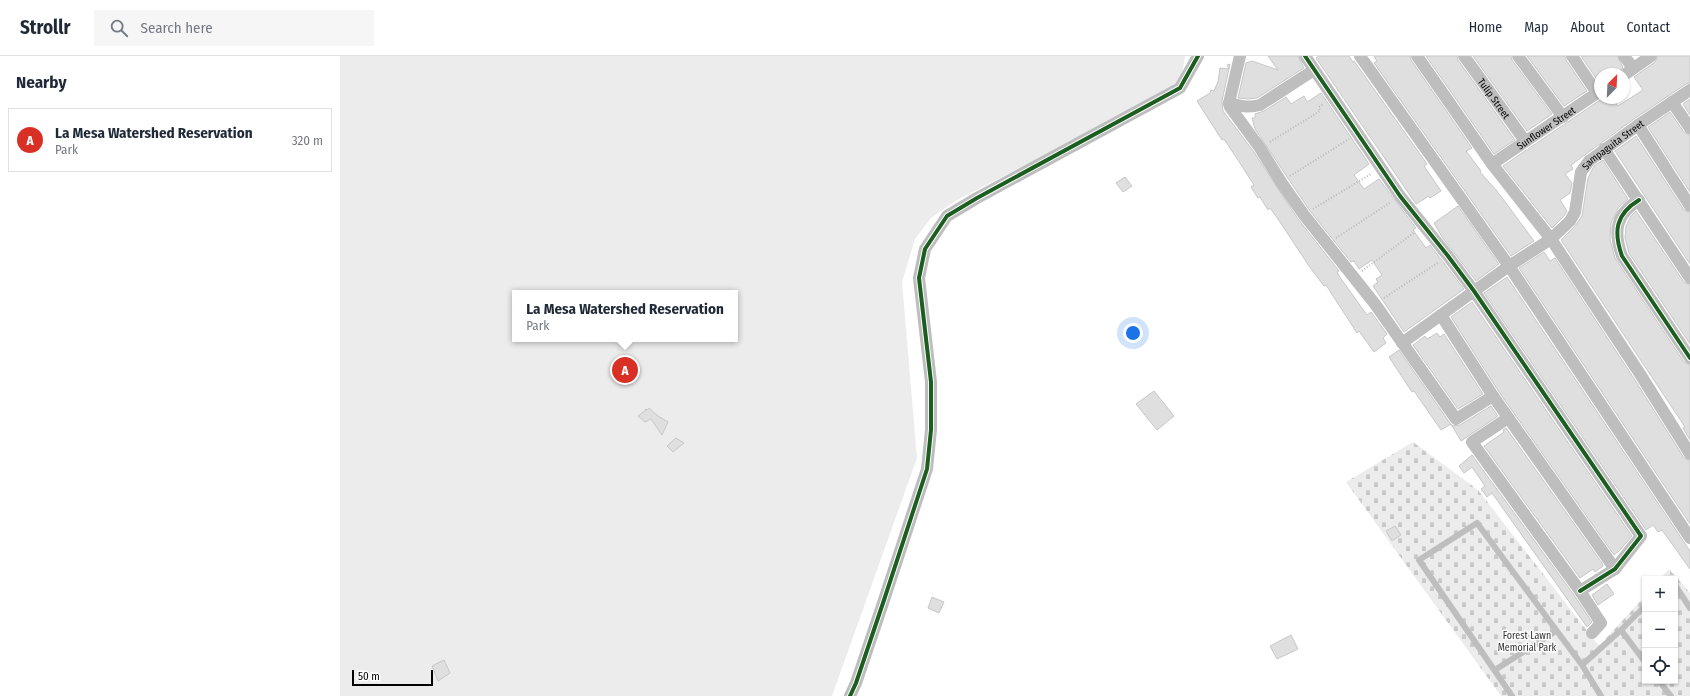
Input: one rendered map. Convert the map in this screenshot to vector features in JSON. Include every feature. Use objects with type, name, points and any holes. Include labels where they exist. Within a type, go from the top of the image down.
[{"type":"street","points":[[850,696],[856,683],[927,469],[931,430],[931,382],[920,278],[925,249],[947,216],[977,198],[1180,88],[1198,56]]},
{"type":"street","points":[[1240,56],[1229,102],[1235,115],[1260,148],[1304,215],[1375,304],[1456,419],[1493,396]]},
{"type":"street","points":[[1305,56],[1400,196],[1448,256],[1474,292],[1641,536],[1615,569],[1580,591]]},
{"type":"street","points":[[1360,56],[1509,266],[1690,538]]},
{"type":"street","points":[[1417,56],[1492,164],[1552,239],[1690,454]]},
{"type":"street","name":"Tulip Street","points":[[1464,56],[1525,141]]},
{"type":"street","points":[[1518,56],[1563,117]]},
{"type":"street","points":[[1572,56],[1594,86]]},
{"type":"street","points":[[1624,56],[1627,68]]},
{"type":"street","points":[[1630,71],[1652,56]]},
{"type":"street","points":[[1229,102],[1243,107],[1251,108],[1260,106],[1314,70]]},
{"type":"street","name":"Sampaguita Street","points":[[1402,343],[1509,266],[1552,239],[1570,221],[1575,212],[1581,172],[1589,161],[1638,125],[1690,90]]},
{"type":"street","name":"Sunflower Street","points":[[1492,164],[1594,95]]},
{"type":"street","points":[[1672,102],[1690,128]]},
{"type":"street","points":[[1638,125],[1690,206]]},
{"type":"street","points":[[1604,149],[1690,278]]},
{"type":"street","points":[[1639,200],[1630,205],[1622,213],[1616,234],[1618,244],[1622,256],[1690,358]]},
{"type":"street","points":[[1440,315],[1508,418],[1615,569]]},
{"type":"street","points":[[1508,418],[1472,442],[1580,591],[1601,623],[1592,633]]},
{"type":"lane","points":[[1512,696],[1419,560],[1478,523],[1582,665],[1601,696]]},
{"type":"lane","points":[[1678,590],[1690,608]]},
{"type":"lane","points":[[1582,665],[1642,609]]},
{"type":"lane","points":[[1621,630],[1642,658]]},
{"type":"lane","points":[[1495,670],[1556,631]]},
{"type":"lane","points":[[1661,684],[1670,696]]},
{"type":"path","points":[[1260,148],[1320,111],[1319,107],[1334,99]]},
{"type":"path","points":[[1281,182],[1357,134]]},
{"type":"path","points":[[1304,215],[1381,168]]},
{"type":"path","points":[[1327,244],[1400,196]]},
{"type":"path","points":[[1353,277],[1424,226]]},
{"type":"path","points":[[1375,304],[1448,256]]},
{"type":"green space","points":[[340,56],[1185,56],[1180,86],[955,201],[931,218],[915,239],[902,282],[917,458],[832,696],[340,696]]},
{"type":"green space","name":"Forest Lawn Memorial Park","points":[[1413,442],[1478,490],[1599,646],[1642,599],[1642,684],[1678,684],[1678,579],[1690,593],[1690,696],[1501,696],[1346,482]]},
{"type":"green space","name":"Forest Lawn Memorial Park","points":[[1669,569],[1675,576],[1663,576]]},
{"type":"building","points":[[1268,56],[1298,56],[1304,68],[1257,98],[1238,98],[1246,63],[1252,61],[1278,70]]},
{"type":"building","points":[[1319,56],[1349,56],[1353,62],[1354,61],[1427,164],[1424,166],[1441,191],[1416,204],[1316,58]]},
{"type":"building","points":[[1374,56],[1410,56],[1411,60],[1472,148],[1466,151],[1481,171],[1480,172],[1497,191],[1534,241],[1511,256],[1374,63],[1377,61]]},
{"type":"building","points":[[1426,56],[1457,56],[1458,60],[1515,140],[1494,154]]},
{"type":"building","points":[[1473,56],[1511,56],[1512,60],[1552,114],[1527,131]]},
{"type":"building","points":[[1527,56],[1565,56],[1566,60],[1587,91],[1564,106]]},
{"type":"building","points":[[1581,56],[1617,56],[1623,67],[1594,68],[1594,75]]},
{"type":"building","points":[[1658,56],[1690,56],[1690,83],[1686,84],[1634,119],[1571,165],[1573,169],[1565,174],[1572,183],[1570,193],[1560,200],[1567,211],[1552,228],[1503,166],[1594,104],[1616,104],[1618,106],[1621,104],[1630,104],[1630,98],[1643,90],[1634,77],[1655,62]]},
{"type":"building","points":[[1220,68],[1229,69],[1222,101],[1223,111],[1254,152],[1298,219],[1339,271],[1337,272],[1339,276],[1367,315],[1371,312],[1387,334],[1383,338],[1386,343],[1374,352],[1359,331],[1357,333],[1326,285],[1324,286],[1309,266],[1270,208],[1268,210],[1260,197],[1258,198],[1251,187],[1254,185],[1224,139],[1222,140],[1197,101],[1210,93],[1211,90],[1214,91],[1218,82]]},
{"type":"building","points":[[1321,93],[1369,164],[1354,175],[1364,189],[1379,179],[1416,228],[1413,230],[1426,248],[1430,245],[1464,289],[1404,332],[1373,286],[1378,282],[1376,279],[1382,275],[1372,260],[1359,269],[1354,261],[1351,262],[1310,211],[1255,129],[1252,118],[1255,118],[1255,114],[1264,111],[1286,97],[1291,104],[1304,96],[1307,102]]},
{"type":"building","points":[[1690,99],[1690,115],[1683,104]]},
{"type":"building","points":[[1670,112],[1684,132],[1690,135],[1690,192],[1648,127]]},
{"type":"building","points":[[1636,136],[1684,210],[1690,213],[1690,264],[1615,151]]},
{"type":"building","points":[[1603,160],[1628,199],[1619,207],[1611,223],[1610,239],[1615,258],[1684,362],[1690,365],[1690,440],[1683,428],[1685,427],[1561,240],[1575,226],[1582,216],[1588,178],[1594,166]]},
{"type":"building","points":[[1125,177],[1132,186],[1123,192],[1116,183]]},
{"type":"building","points":[[1458,206],[1499,264],[1476,281],[1442,237],[1434,223]]},
{"type":"building","points":[[1636,211],[1684,282],[1690,285],[1690,344],[1629,253],[1625,238],[1626,226],[1631,216]]},
{"type":"building","points":[[1544,252],[1550,261],[1555,258],[1684,458],[1690,461],[1690,524],[1519,268]]},
{"type":"building","points":[[1507,277],[1690,551],[1690,569],[1662,530],[1658,532],[1653,525],[1646,530],[1484,293]]},
{"type":"building","points":[[1472,302],[1632,536],[1614,555],[1499,392],[1451,317]]},
{"type":"building","points":[[1437,333],[1440,337],[1444,334],[1483,394],[1458,409],[1413,345],[1425,336],[1427,339]]},
{"type":"building","points":[[1399,350],[1451,424],[1441,430],[1414,391],[1412,392],[1389,357]]},
{"type":"building","points":[[1154,391],[1174,416],[1157,430],[1136,404]]},
{"type":"building","points":[[1491,406],[1498,416],[1461,441],[1452,426],[1460,425]]},
{"type":"building","points":[[649,408],[668,422],[662,435],[651,419],[645,422],[638,416],[646,410],[645,409],[647,410]]},
{"type":"building","points":[[1506,428],[1602,563],[1603,566],[1595,572],[1593,569],[1580,578],[1484,446],[1504,432],[1503,430]]},
{"type":"building","points":[[676,438],[684,443],[673,452],[667,446]]},
{"type":"building","points":[[1472,455],[1574,595],[1592,622],[1587,627],[1492,493],[1487,497],[1481,489],[1485,486],[1472,467],[1464,473],[1459,466]]},
{"type":"building","points":[[1395,526],[1401,535],[1392,541],[1386,531]]},
{"type":"building","points":[[1607,584],[1614,594],[1598,605],[1592,595]]},
{"type":"building","points":[[932,597],[944,602],[939,613],[928,608]]},
{"type":"building","points":[[1291,635],[1298,649],[1277,659],[1270,646]]},
{"type":"building","points":[[444,660],[450,673],[438,681],[432,666]]},
{"type":"cycle path","points":[[850,696],[856,683],[927,469],[931,430],[931,382],[919,278],[925,249],[947,216],[977,198],[1180,88],[1198,56]]},
{"type":"cycle path","points":[[1305,56],[1400,196],[1474,291],[1641,536],[1615,569],[1580,591]]},
{"type":"cycle path","points":[[1639,200],[1625,211],[1618,224],[1617,231],[1619,247],[1622,256],[1690,358]]},
{"type":"place","name":"La Mesa Watershed Reservation","points":[[625,370]]}]
